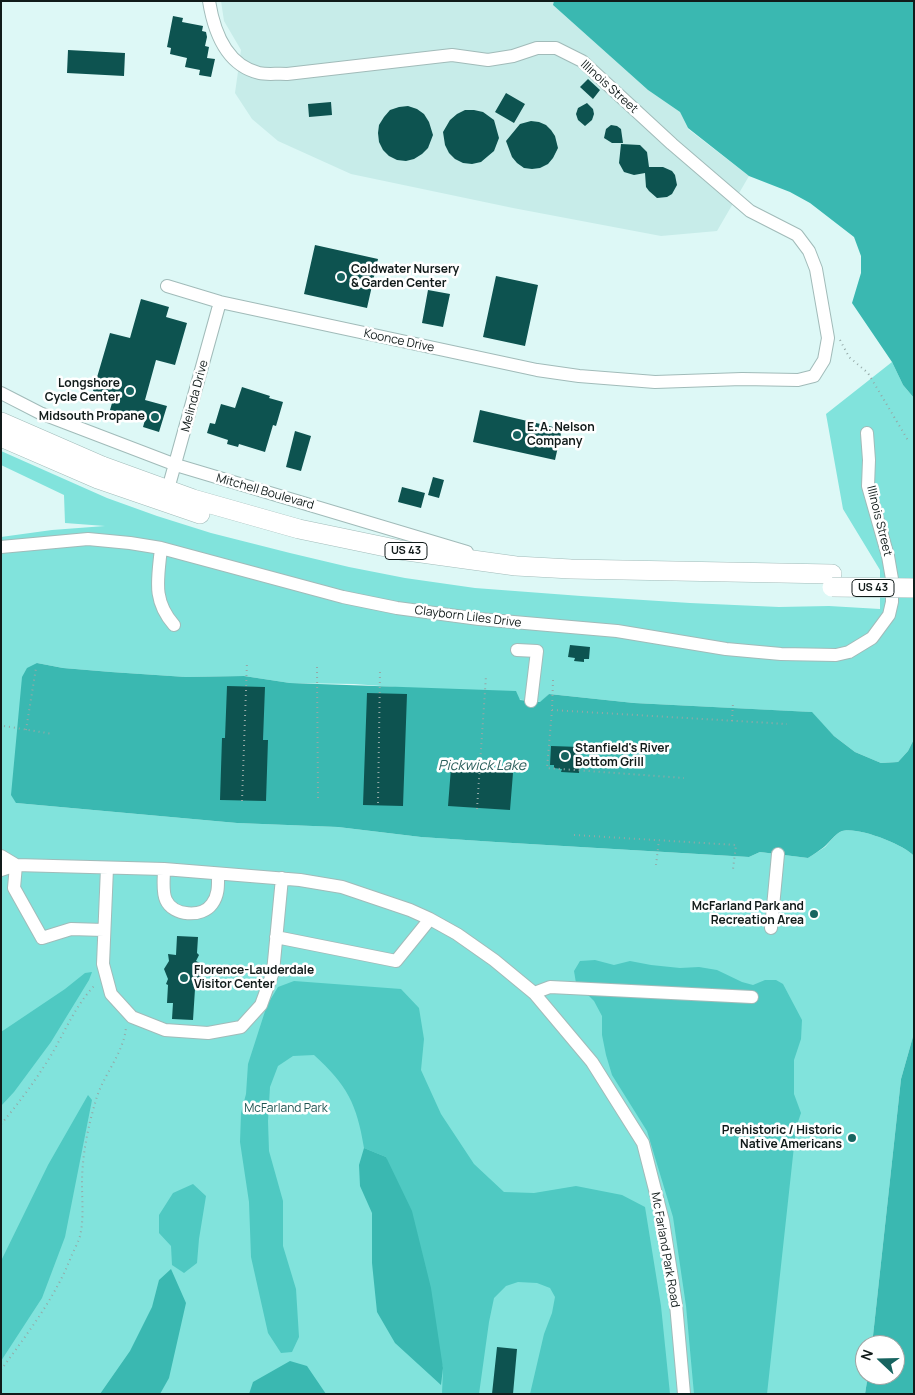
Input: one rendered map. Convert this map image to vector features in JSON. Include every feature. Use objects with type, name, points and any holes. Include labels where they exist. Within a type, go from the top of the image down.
[{"type":"highway","name":"US 43","points":[[1,422],[102,466],[193,499],[246,515],[340,539],[409,552],[516,566],[832,581],[914,588]]},
{"type":"highway","name":"US 43","points":[[1,436],[98,480],[162,502],[270,534],[379,558],[474,573],[556,580],[832,581],[914,576]]},
{"type":"street","name":"Illinois Street","points":[[209,1],[219,39],[235,61],[259,73],[287,74],[452,55],[488,60],[513,56],[537,48],[556,48],[582,61],[672,144],[750,211],[797,236],[809,251],[816,269],[828,338],[824,360],[814,376],[798,380],[742,379],[655,382],[579,376]]},
{"type":"street","name":"Koonce Drive","points":[[167,286],[220,302],[527,368],[579,376]]},
{"type":"street","name":"Melinda Drive","points":[[168,489],[220,302]]},
{"type":"street","name":"Mitchell Boulevard","points":[[1,393],[40,413],[176,465],[516,566]]},
{"type":"street","points":[[30,435],[40,413]]},
{"type":"street","name":"Illinois Street","points":[[867,433],[868,486],[888,556],[892,579]]},
{"type":"street","name":"Clayborn Liles Drive","points":[[1,547],[88,539],[130,542],[161,548],[343,597],[397,608],[498,621],[617,631],[726,649],[823,656],[849,652],[872,638],[889,615],[892,602],[892,579]]},
{"type":"street","points":[[161,548],[157,590],[165,615],[174,625]]},
{"type":"street","points":[[517,650],[537,651],[532,702]]},
{"type":"street","points":[[771,928],[778,854]]},
{"type":"street","points":[[1,856],[16,865]]},
{"type":"street","points":[[1,870],[16,865]]},
{"type":"street","points":[[16,865],[14,888],[42,938],[71,929],[104,930]]},
{"type":"street","name":"Mc Farland Park Road","points":[[16,865],[164,869],[282,878],[342,887],[410,910],[430,919],[457,934],[494,960],[534,993],[592,1062],[643,1143],[663,1221],[676,1304],[684,1394]]},
{"type":"street","points":[[107,868],[103,964],[111,994],[132,1016],[165,1030],[208,1033],[241,1027],[261,1005],[273,972],[282,878]]},
{"type":"street","points":[[164,869],[165,900],[174,910],[189,914],[200,912],[212,905],[218,893],[218,874]]},
{"type":"street","points":[[276,938],[396,961],[430,919]]},
{"type":"street","points":[[534,993],[550,987],[752,998]]},
{"type":"path","points":[[840,333],[841,343],[849,357],[868,373],[909,442]]},
{"type":"path","points":[[242,801],[247,662]]},
{"type":"path","points":[[317,667],[318,802]]},
{"type":"path","points":[[26,730],[36,668]]},
{"type":"path","points":[[378,803],[380,671]]},
{"type":"path","points":[[477,809],[486,676]]},
{"type":"path","points":[[553,680],[546,768],[684,778]]},
{"type":"path","points":[[732,721],[733,702]]},
{"type":"path","points":[[552,710],[788,724]]},
{"type":"path","points":[[4,726],[53,734]]},
{"type":"path","points":[[574,835],[736,845],[733,869]]},
{"type":"path","points":[[656,865],[659,840]]},
{"type":"path","points":[[1,1124],[16,1107],[52,1054],[85,995],[97,984]]},
{"type":"path","points":[[1,1370],[63,1277],[80,1236],[83,1211],[82,1181],[87,1134],[96,1098],[126,1033],[126,1026]]},
{"type":"shaded area","points":[[221,1],[554,1],[553,5],[648,90],[680,112],[688,129],[749,176],[717,231],[661,236],[513,208],[351,174],[278,141],[252,119],[235,93],[241,50],[224,21]]},
{"type":"shaded area","points":[[595,960],[614,965],[630,961],[680,968],[699,967],[717,970],[753,985],[765,980],[776,980],[783,984],[802,1020],[801,1039],[794,1060],[794,1094],[801,1113],[796,1128],[767,1394],[694,1394],[686,1306],[673,1217],[647,1131],[612,1075],[602,1035],[602,1016],[594,1001],[576,983],[574,971],[580,961]]},
{"type":"shaded area","points":[[92,972],[51,1042],[14,1092],[1,1106],[1,1032],[65,989],[85,973]]},
{"type":"shaded area","points":[[294,981],[401,989],[419,1008],[424,1039],[421,1070],[441,1114],[474,1164],[504,1192],[534,1193],[576,1186],[622,1195],[645,1207],[661,1306],[670,1394],[530,1394],[555,1297],[550,1288],[537,1283],[518,1282],[506,1286],[494,1298],[479,1394],[442,1394],[443,1368],[386,1157],[364,1148],[358,1119],[349,1096],[335,1076],[314,1055],[293,1056],[278,1066],[270,1087],[269,1151],[283,1201],[283,1246],[296,1289],[299,1337],[292,1352],[281,1353],[268,1333],[251,1257],[249,1202],[240,1142],[241,1113],[246,1094],[248,1064],[267,1005],[278,987]]},
{"type":"shaded area","points":[[88,1095],[92,1100],[65,1237],[42,1298],[1,1361],[1,1261],[48,1165]]},
{"type":"shaded area","points":[[193,1184],[206,1196],[197,1263],[184,1273],[172,1265],[171,1246],[159,1233],[159,1215],[173,1193]]},
{"type":"green space","name":"McFarland Park","points":[[892,362],[903,385],[914,398],[914,739],[908,751],[898,762],[881,763],[855,752],[834,736],[811,712],[634,703],[549,694],[541,702],[423,689],[354,684],[290,683],[244,676],[186,677],[111,672],[63,668],[37,663],[16,803],[237,823],[338,827],[421,837],[749,857],[760,852],[808,858],[825,847],[839,832],[849,830],[880,837],[909,851],[914,856],[914,1033],[901,1079],[873,1335],[855,1335],[855,1385],[866,1385],[865,1394],[1,1394],[1,537],[52,530],[105,526],[65,523],[64,495],[1,465],[1,451],[107,498],[211,533],[349,567],[405,578],[475,588],[581,596],[779,607],[829,606],[880,609],[880,570],[843,509],[826,414]]},
{"type":"water","points":[[554,1],[914,1],[914,398],[903,385],[892,362],[852,303],[861,273],[861,256],[854,237],[810,203],[790,192],[749,176],[688,128],[680,112],[648,90],[553,5]]},
{"type":"water","name":"Pickwick Lake","points":[[37,663],[63,668],[186,677],[244,676],[290,683],[516,691],[520,700],[540,702],[549,694],[634,703],[812,712],[834,736],[855,752],[881,763],[898,762],[908,751],[914,739],[914,856],[891,841],[849,830],[839,832],[824,847],[808,858],[760,852],[749,857],[421,837],[338,827],[237,823],[16,803],[11,795],[22,677],[27,668]]},
{"type":"water","points":[[914,1033],[914,1394],[865,1394],[866,1385],[905,1385],[905,1335],[873,1335],[901,1079]]},
{"type":"water","points":[[364,1148],[386,1157],[412,1211],[431,1288],[443,1368],[441,1385],[395,1343],[377,1312],[372,1263],[372,1213],[360,1186],[359,1165]]},
{"type":"water","points":[[171,1269],[186,1303],[169,1378],[160,1394],[100,1394],[130,1351],[152,1307],[159,1280]]},
{"type":"water","points":[[290,1361],[307,1366],[326,1394],[249,1394],[253,1382]]},
{"type":"building","points":[[173,16],[183,18],[182,22],[203,26],[202,31],[206,32],[207,37],[205,46],[209,47],[207,58],[215,59],[211,77],[199,75],[200,70],[185,67],[187,58],[170,54],[171,48],[167,47]]},
{"type":"building","points":[[68,50],[125,53],[124,76],[67,73]]},
{"type":"building","points":[[588,79],[600,90],[593,99],[580,87]]},
{"type":"building","points":[[506,93],[525,104],[514,123],[495,112]]},
{"type":"building","points":[[331,102],[332,115],[309,117],[308,104]]},
{"type":"building","points":[[587,103],[593,109],[594,114],[592,120],[585,126],[578,120],[576,114],[578,108]]},
{"type":"building","points":[[408,106],[424,114],[433,135],[428,148],[422,154],[406,161],[397,160],[383,150],[379,142],[379,125],[390,110]]},
{"type":"building","points":[[465,110],[483,112],[494,120],[499,138],[494,151],[481,162],[472,164],[463,163],[449,153],[445,145],[443,132],[450,120]]},
{"type":"building","points":[[531,121],[546,125],[551,130],[555,136],[558,148],[548,164],[532,169],[524,168],[517,163],[512,157],[506,141],[520,124]]},
{"type":"building","points":[[611,125],[621,129],[623,143],[612,143],[604,138],[606,129]]},
{"type":"building","points":[[621,144],[640,145],[647,152],[649,167],[663,167],[672,171],[677,185],[672,194],[667,197],[657,198],[646,187],[645,173],[634,175],[624,172],[619,163]]},
{"type":"building","name":"Coldwater Nursery & Garden Center","points":[[315,245],[378,259],[367,308],[304,294]]},
{"type":"building","points":[[496,276],[538,285],[525,346],[483,337]]},
{"type":"building","points":[[428,290],[450,294],[443,327],[422,323]]},
{"type":"building","points":[[141,299],[169,307],[166,317],[187,323],[175,365],[156,360],[145,400],[167,406],[159,432],[143,427],[145,420],[110,410],[114,396],[93,391],[110,333],[130,338]]},
{"type":"building","points":[[242,387],[283,402],[276,426],[273,425],[265,452],[239,444],[238,447],[227,444],[228,440],[207,433],[210,423],[215,424],[221,404],[235,408]]},
{"type":"building","name":"E. A. Nelson Company","points":[[480,410],[562,429],[555,460],[473,442]]},
{"type":"building","points":[[295,431],[311,436],[301,471],[286,467]]},
{"type":"building","points":[[433,477],[444,480],[439,498],[428,495]]},
{"type":"building","points":[[402,487],[425,493],[421,508],[398,502]]},
{"type":"building","points":[[570,645],[590,647],[589,659],[584,659],[584,662],[574,661],[575,658],[568,657]]},
{"type":"building","points":[[227,686],[265,687],[263,740],[268,740],[266,801],[220,800],[222,738],[225,738]]},
{"type":"building","points":[[367,693],[407,694],[403,806],[363,805]]},
{"type":"building","name":"Stanfield's River Bottom Grill","points":[[551,746],[580,747],[579,773],[561,772],[562,769],[554,768],[554,765],[550,765]]},
{"type":"building","points":[[451,768],[513,773],[510,810],[448,806]]},
{"type":"building","name":"Florence-Lauderdale Visitor Center","points":[[177,936],[198,937],[197,953],[199,955],[196,961],[202,964],[201,978],[195,981],[197,987],[195,989],[193,1020],[172,1019],[173,1003],[167,1003],[168,985],[166,984],[168,979],[164,969],[169,961],[168,954],[176,955]]},
{"type":"building","points":[[497,1347],[517,1349],[513,1394],[492,1394]]},
{"type":"place","name":"Coldwater Nursery & Garden Center","points":[[341,277]]},
{"type":"place","name":"Longshore Cycle Center","points":[[130,391]]},
{"type":"place","name":"Midsouth Propane","points":[[155,417]]},
{"type":"place","name":"E. A. Nelson Company","points":[[517,435]]},
{"type":"place","name":"Stanfield's River Bottom Grill","points":[[565,756]]},
{"type":"place","name":"McFarland Park and Recreation Area","points":[[814,914]]},
{"type":"place","name":"Florence-Lauderdale Visitor Center","points":[[184,978]]},
{"type":"place","name":"Prehistoric / Historic Native Americans","points":[[852,1138]]}]
